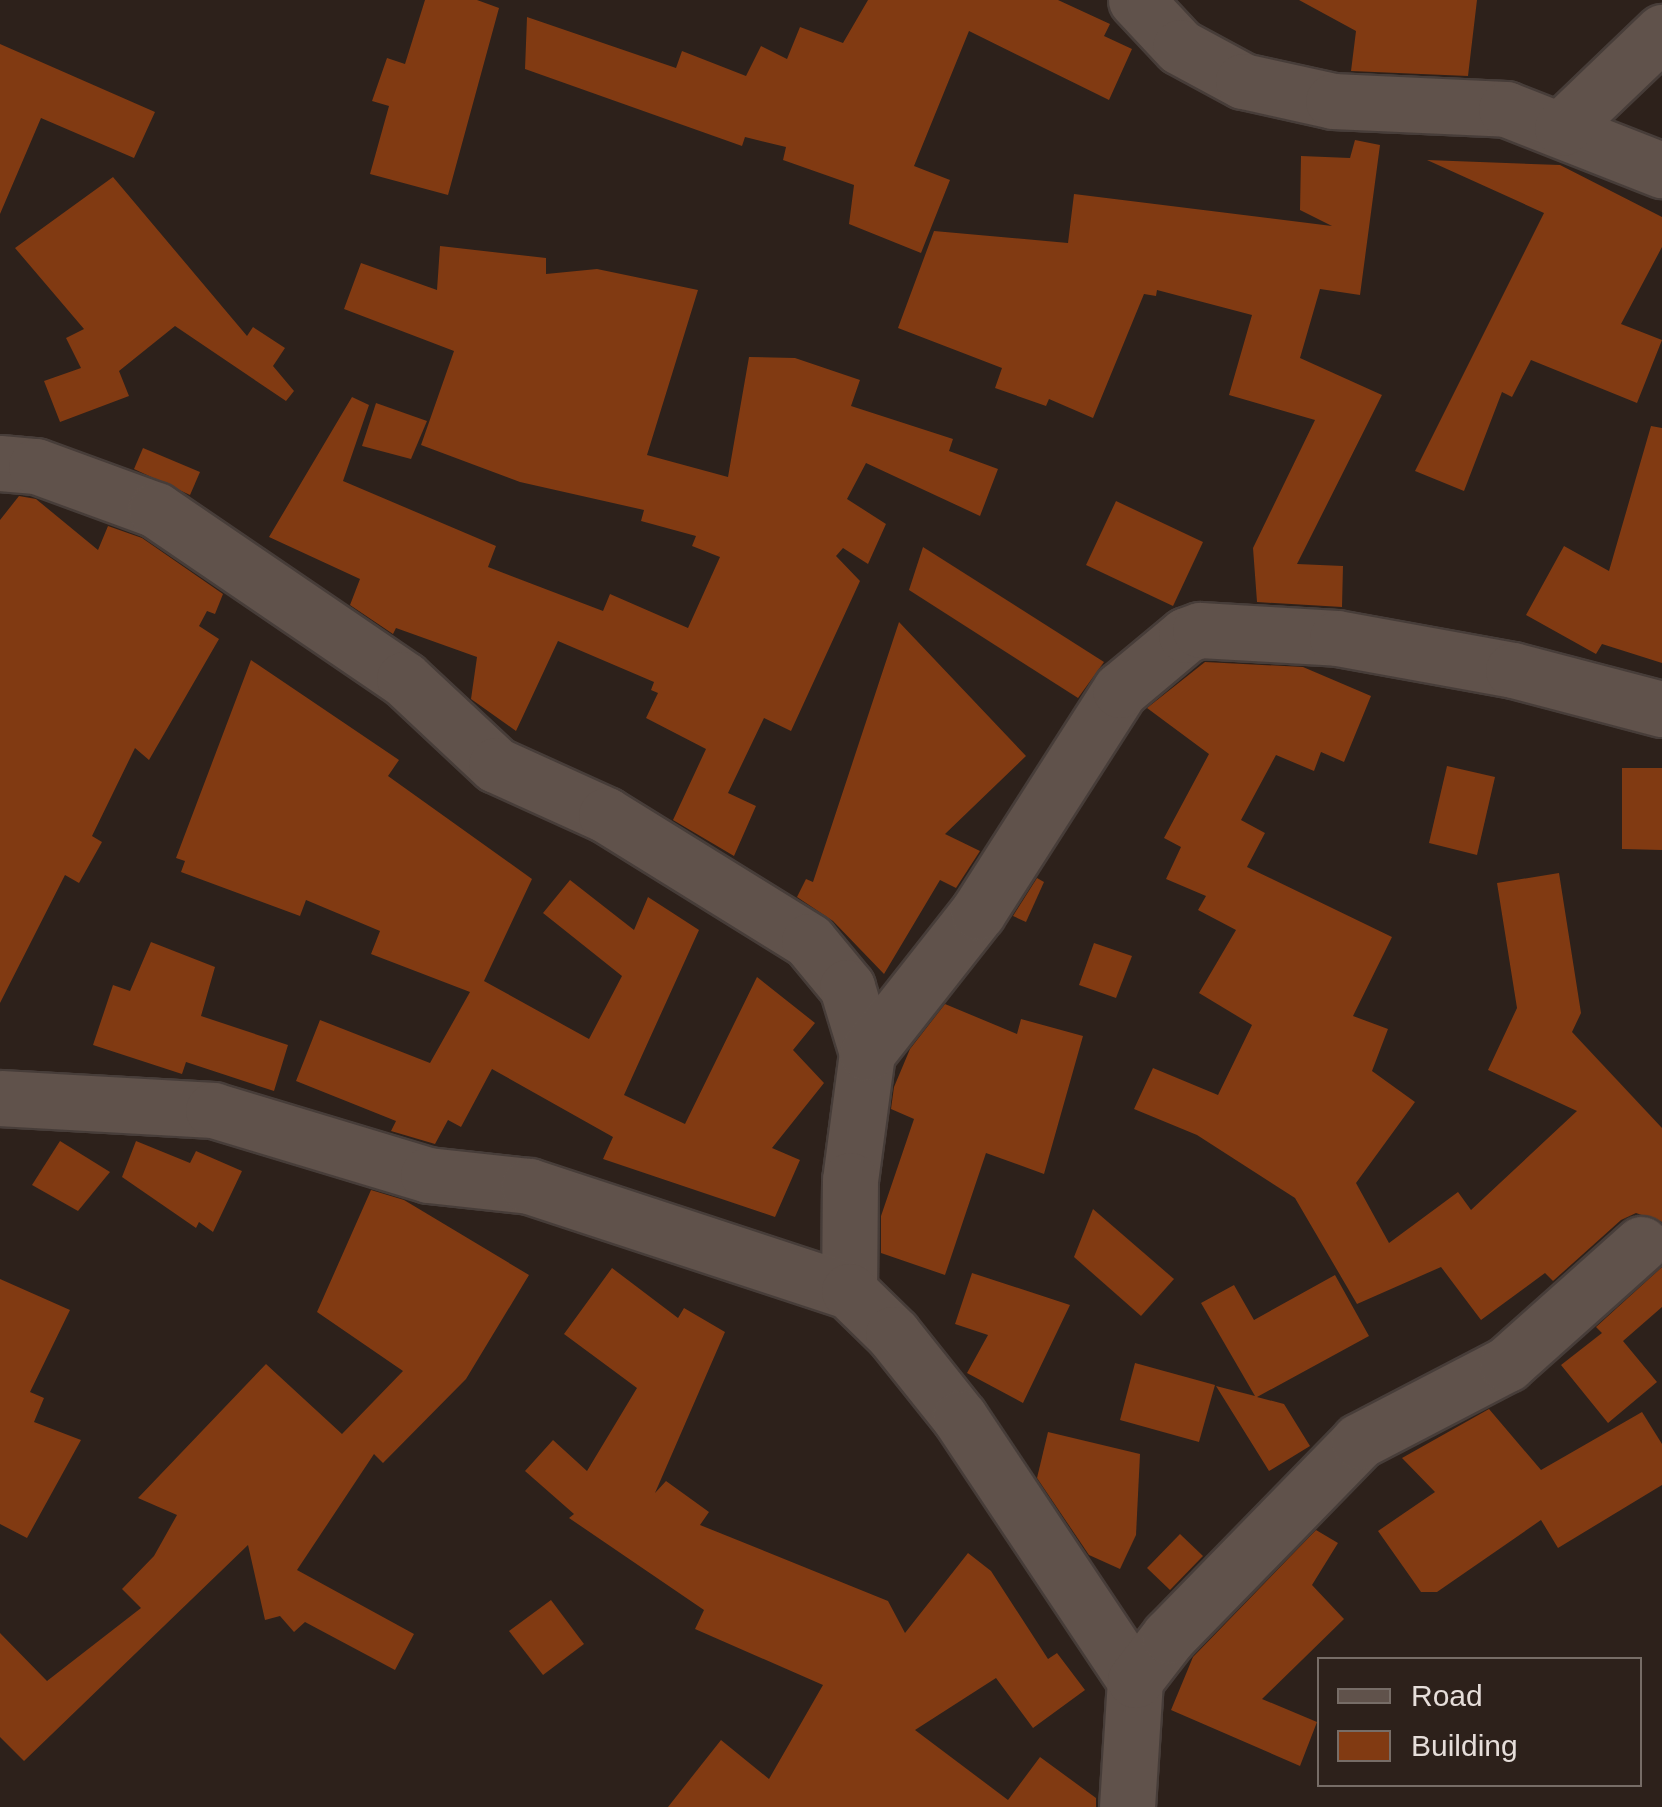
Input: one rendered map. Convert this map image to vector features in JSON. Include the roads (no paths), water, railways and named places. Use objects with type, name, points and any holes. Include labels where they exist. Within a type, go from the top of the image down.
[{"type":"street","points":[[1136,0],[1180,47],[1244,81],[1332,101],[1506,110],[1562,128],[1662,170]]},
{"type":"street","points":[[1562,128],[1662,32]]},
{"type":"street","points":[[0,463],[36,466],[156,510],[311,621],[404,679],[496,764],[606,815],[809,940],[847,987],[866,1053],[850,1180],[849,1291]]},
{"type":"street","points":[[866,1053],[978,912],[1120,690],[1186,635],[1200,630],[1337,638],[1513,670],[1662,709]]},
{"type":"street","points":[[0,1098],[213,1110],[428,1176],[529,1186],[849,1291],[894,1334],[960,1418],[1135,1680]]},
{"type":"street","points":[[1127,1807],[1135,1680],[1169,1636],[1359,1441],[1506,1364],[1641,1244]]}]
